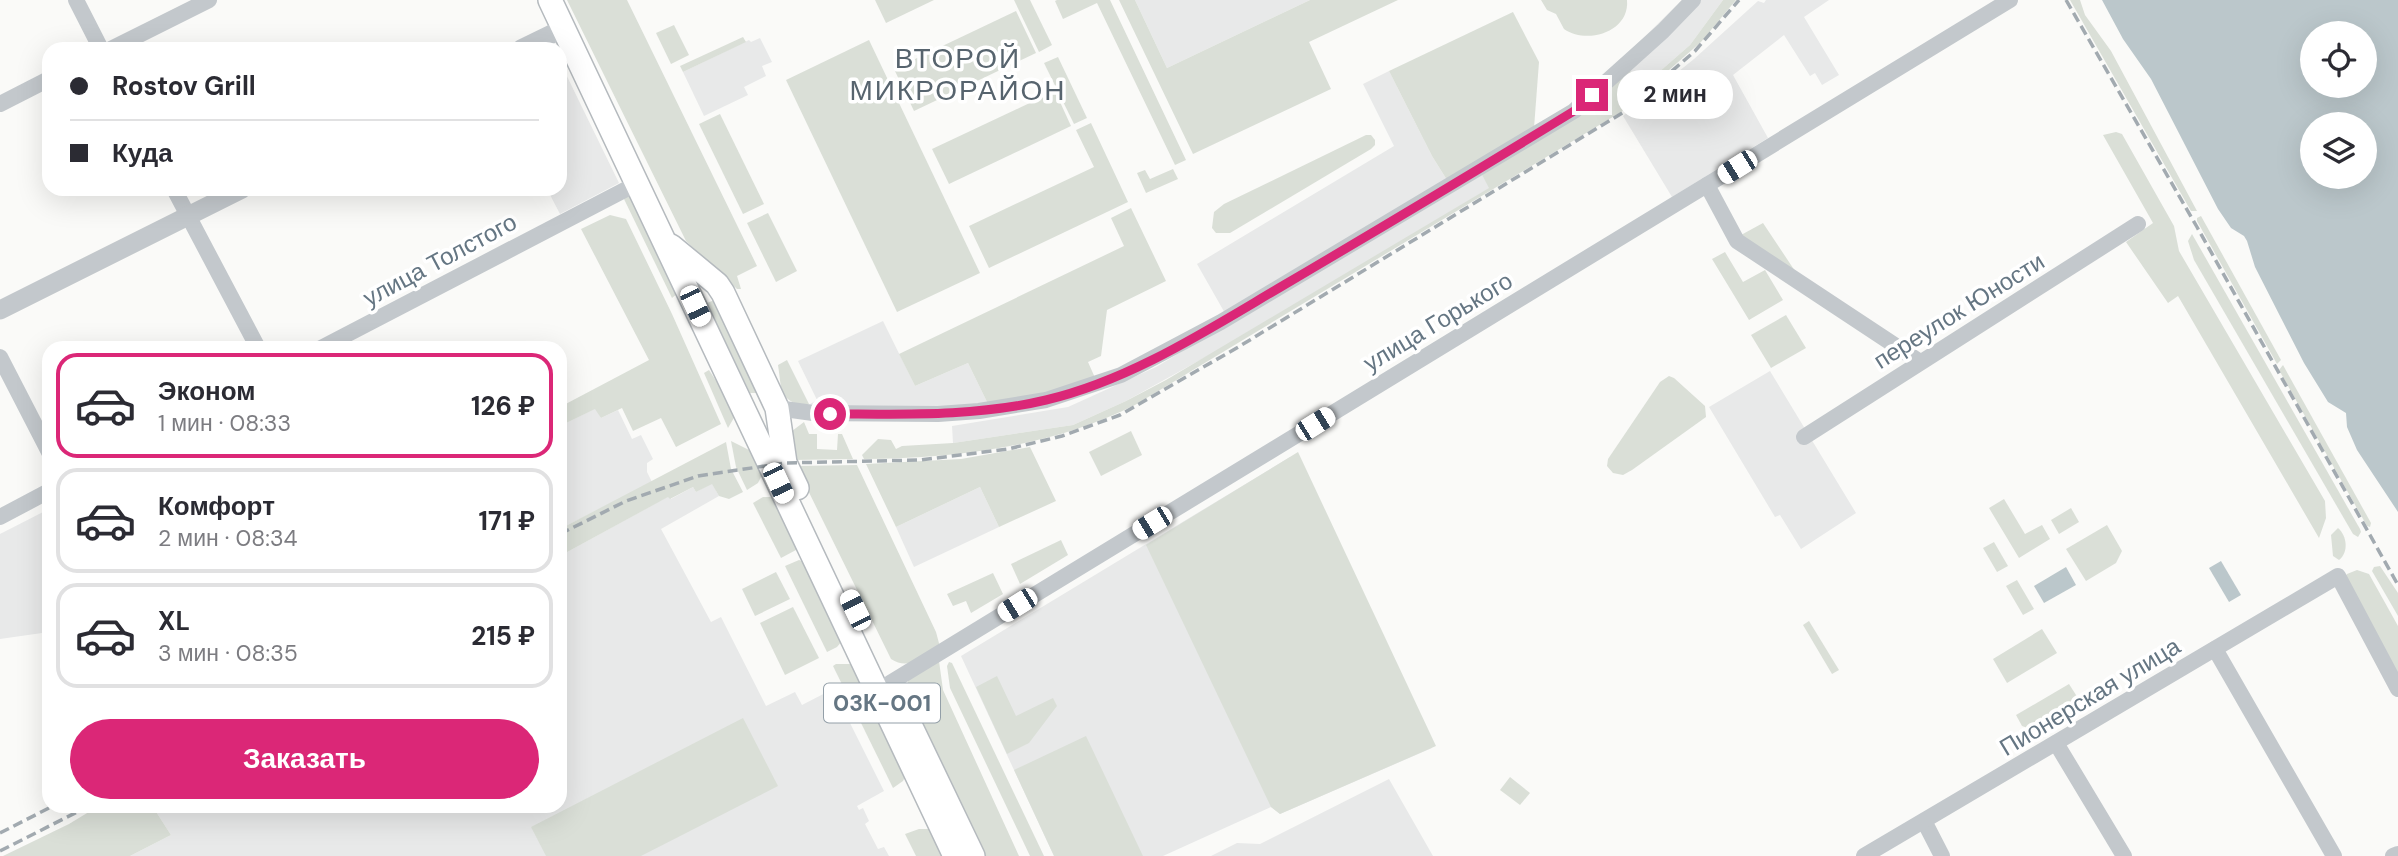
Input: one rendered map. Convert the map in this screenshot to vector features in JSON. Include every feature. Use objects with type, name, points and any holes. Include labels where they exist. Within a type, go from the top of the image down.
[{"type":"main road","points":[[551,0],[564,28]]},
{"type":"main road","name":"03К-001","points":[[564,28],[628,188],[666,242],[955,856]]},
{"type":"main road","name":"03К-001","points":[[666,242],[717,284],[723,293],[777,408],[785,463],[973,856]]},
{"type":"main road","points":[[690,296],[717,284]]},
{"type":"main road","points":[[740,402],[777,408]]},
{"type":"street","points":[[76,0],[97,42]]},
{"type":"street","points":[[125,42],[209,0]]},
{"type":"street","points":[[777,408],[813,413],[938,414],[997,408],[1070,394],[1121,375],[1233,315],[1574,111],[1663,31],[1693,0]]},
{"type":"street","name":"улица Горького","points":[[890,683],[2010,0]]},
{"type":"street","points":[[536,42],[564,28]]},
{"type":"street","points":[[0,104],[42,83]]},
{"type":"street","points":[[1707,185],[1737,240],[1920,362]]},
{"type":"street","name":"улица Толстого","points":[[334,341],[628,188]]},
{"type":"street","points":[[178,196],[254,341]]},
{"type":"street","points":[[0,310],[228,196]]},
{"type":"street","name":"переулок Юности","points":[[1804,437],[2138,224]]},
{"type":"street","points":[[0,357],[42,438]]},
{"type":"street","points":[[781,434],[798,419],[813,413]]},
{"type":"street","points":[[0,517],[42,495]]},
{"type":"street","name":"Пионерская улица","points":[[1864,856],[2338,576],[2398,689]]},
{"type":"street","points":[[2216,649],[2334,856]]},
{"type":"street","points":[[2056,743],[2124,856]]},
{"type":"street","points":[[1924,821],[1942,856]]},
{"type":"shaded area","points":[[567,0],[627,0],[757,266],[737,276],[741,289],[737,289],[686,241]]},
{"type":"shaded area","points":[[875,0],[934,0],[886,23]]},
{"type":"shaded area","points":[[1014,0],[1030,0],[1052,45],[1039,52]]},
{"type":"shaded area","points":[[1110,0],[1186,160],[1175,165],[1097,3],[1063,19],[1055,1]]},
{"type":"shaded area","points":[[1119,0],[1135,0],[1167,68],[1310,0],[1398,0],[1309,42],[1331,89],[1193,154]]},
{"type":"shaded area","points":[[1135,0],[1310,0],[1167,68]]},
{"type":"shaded area","points":[[1541,0],[1627,0],[1622,20],[1614,27],[1595,35],[1584,36],[1564,29],[1556,14],[1547,10]]},
{"type":"shaded area","points":[[1682,0],[1723,0],[1690,45],[1643,86],[1621,60]]},
{"type":"shaded area","points":[[1723,0],[1736,0],[1701,42],[1621,112],[1135,405],[1070,431],[1003,447],[934,456],[864,459],[862,455],[878,439],[891,440],[896,449],[902,446],[953,443],[1073,425],[1166,380],[1489,188],[1481,173],[1627,67],[1643,86],[1690,45]]},
{"type":"shaded area","points":[[1766,0],[1829,0],[1804,17],[1839,75],[1822,85],[1815,73],[1810,76],[1784,35],[1733,75],[1768,138],[1672,197],[1623,116],[1694,59],[1758,1],[1764,3]]},
{"type":"shaded area","points":[[2070,0],[2080,0],[2085,15],[2111,51],[2197,211],[2191,211]]},
{"type":"shaded area","points":[[2102,0],[2398,0],[2398,512],[2357,450],[2347,427],[2346,413],[2328,402],[2304,363],[2255,267],[2247,241],[2231,228],[2218,209],[2151,79],[2123,39]]},
{"type":"shaded area","points":[[1016,11],[1036,53],[914,111],[894,69]]},
{"type":"shaded area","points":[[1513,12],[1539,62],[1534,128],[1447,180],[1389,71]]},
{"type":"shaded area","points":[[674,25],[689,55],[671,64],[656,33]]},
{"type":"shaded area","points":[[743,37],[746,42],[683,72],[680,66]]},
{"type":"shaded area","points":[[760,38],[772,62],[762,66],[766,76],[744,87],[748,95],[704,116],[683,72],[749,40],[751,42]]},
{"type":"shaded area","points":[[869,40],[980,273],[897,312],[786,80]]},
{"type":"shaded area","points":[[1058,57],[1087,118],[1074,124],[1044,63]]},
{"type":"shaded area","points":[[1389,71],[1447,180],[1226,315],[1197,264],[1394,146],[1363,84]]},
{"type":"shaded area","points":[[567,76],[619,183],[560,214],[551,196],[567,196]]},
{"type":"shaded area","points":[[1055,91],[1071,126],[949,184],[932,149]]},
{"type":"shaded area","points":[[720,114],[764,204],[743,214],[699,124]]},
{"type":"shaded area","points":[[1091,123],[1128,202],[989,268],[969,226],[1094,167],[1076,130]]},
{"type":"shaded area","points":[[2116,132],[2122,134],[2174,226],[2179,251],[2325,501],[2326,518],[2319,538],[2178,296],[2168,303],[2126,242],[2153,223],[2103,135]]},
{"type":"shaded area","points":[[1366,135],[1371,135],[1375,140],[1371,149],[1230,233],[1216,233],[1212,228],[1214,212],[1224,204]]},
{"type":"shaded area","points":[[1173,169],[1178,179],[1146,193],[1137,173],[1145,170],[1150,179]]},
{"type":"shaded area","points":[[1481,173],[1490,188],[1249,333],[1126,401],[1073,425],[953,443],[952,426],[1068,407],[1156,367]]},
{"type":"shaded area","points":[[632,196],[678,293],[672,298],[623,197]]},
{"type":"shaded area","points":[[1131,208],[1166,281],[1107,310],[1101,356],[1088,362],[1096,380],[1084,385],[988,404],[968,363],[915,386],[899,354],[1124,246],[1111,218]]},
{"type":"shaded area","points":[[768,213],[797,271],[776,282],[747,223]]},
{"type":"shaded area","points":[[610,215],[626,219],[721,424],[676,447],[661,418],[633,431],[622,408],[601,418],[595,409],[567,423],[567,403],[649,360],[581,229]]},
{"type":"shaded area","points":[[2201,216],[2281,360],[2277,364],[2197,221]]},
{"type":"shaded area","points":[[1763,223],[1797,274],[1741,235]]},
{"type":"shaded area","points":[[2192,234],[2360,529],[2358,537],[2353,534],[2194,260],[2188,241]]},
{"type":"shaded area","points":[[1725,252],[1743,282],[1765,270],[1783,300],[1749,320],[1712,259]]},
{"type":"shaded area","points":[[717,299],[758,391],[756,393],[750,393],[707,303]]},
{"type":"shaded area","points":[[1786,315],[1806,348],[1771,368],[1751,335]]},
{"type":"shaded area","points":[[883,321],[915,386],[968,363],[988,404],[946,407],[805,407],[817,400],[798,361]]},
{"type":"shaded area","points":[[787,360],[809,404],[805,407],[790,401],[781,387],[778,365]]},
{"type":"shaded area","points":[[2283,365],[2371,523],[2370,527],[2279,370]]},
{"type":"shaded area","points":[[709,370],[735,416],[728,428],[704,373]]},
{"type":"shaded area","points":[[1770,371],[1856,513],[1801,549],[1780,515],[1775,517],[1709,407]]},
{"type":"shaded area","points":[[1669,376],[1705,406],[1706,417],[1632,470],[1623,475],[1613,473],[1607,466],[1608,459],[1660,382]]},
{"type":"shaded area","points":[[596,408],[601,418],[618,410],[632,439],[641,435],[653,459],[647,463],[647,472],[652,482],[567,525],[567,422]]},
{"type":"shaded area","points":[[804,422],[809,434],[817,434],[817,449],[837,450],[838,434],[842,434],[853,459],[794,460],[792,431]]},
{"type":"shaded area","points":[[1131,431],[1142,455],[1101,476],[1089,452]]},
{"type":"shaded area","points":[[731,441],[749,450],[763,473],[758,483],[747,490],[736,467]]},
{"type":"shaded area","points":[[726,442],[731,469],[743,492],[729,499],[719,496],[712,484],[696,492],[693,487],[670,499],[668,497],[567,552],[567,525]]},
{"type":"shaded area","points":[[1030,447],[1056,501],[999,527],[980,487],[896,527],[866,464],[961,459]]},
{"type":"shaded area","points":[[1298,452],[1436,746],[1280,814],[1271,807],[1146,545]]},
{"type":"shaded area","points":[[1290,457],[1432,748],[1280,814],[1271,807],[1163,856],[1054,856],[961,656]]},
{"type":"shaded area","points":[[857,465],[936,632],[940,647],[910,663],[891,659],[796,466]]},
{"type":"shaded area","points":[[712,483],[719,496],[661,529],[711,622],[721,617],[766,706],[795,692],[802,705],[833,689],[884,791],[857,806],[859,810],[863,808],[869,821],[865,824],[878,849],[884,847],[889,856],[130,856],[171,835],[157,813],[567,813],[567,552],[669,496],[671,499],[693,487],[696,492]]},
{"type":"shaded area","points":[[980,487],[999,527],[914,567],[896,527]]},
{"type":"shaded area","points":[[763,497],[774,497],[798,545],[796,550],[781,558],[753,503]]},
{"type":"shaded area","points":[[2004,499],[2025,534],[2042,525],[2050,539],[2019,558],[1989,508]]},
{"type":"shaded area","points":[[2071,508],[2079,522],[2059,534],[2051,520]]},
{"type":"shaded area","points":[[42,513],[42,633],[0,639],[0,534]]},
{"type":"shaded area","points":[[2107,525],[2122,551],[2116,563],[2086,581],[2066,549]]},
{"type":"shaded area","points":[[2338,528],[2346,544],[2339,560],[2333,556],[2331,535]]},
{"type":"shaded area","points":[[1061,540],[1068,555],[1020,584],[1011,564]]},
{"type":"shaded area","points":[[1994,542],[2008,566],[1997,572],[1983,548]]},
{"type":"shaded area","points":[[799,560],[805,562],[842,641],[827,652],[785,566]]},
{"type":"shaded area","points":[[2221,561],[2241,595],[2229,602],[2209,568]]},
{"type":"shaded area","points":[[2380,566],[2398,593],[2398,616],[2372,571],[2374,567]]},
{"type":"shaded area","points":[[2066,567],[2076,585],[2044,603],[2034,586]]},
{"type":"shaded area","points":[[2357,570],[2369,574],[2398,626],[2398,679],[2345,577]]},
{"type":"shaded area","points":[[776,572],[790,599],[755,616],[742,589]]},
{"type":"shaded area","points":[[993,573],[1003,594],[971,613],[966,601],[953,606],[947,594]]},
{"type":"shaded area","points":[[2017,580],[2034,609],[2023,615],[2006,586]]},
{"type":"shaded area","points":[[793,607],[819,658],[785,675],[760,623]]},
{"type":"shaded area","points":[[1809,621],[1839,670],[1832,674],[1803,625]]},
{"type":"shaded area","points":[[2042,629],[2057,653],[2007,683],[1993,659]]},
{"type":"shaded area","points":[[939,661],[943,690],[1019,856],[983,856],[907,693],[908,680]]},
{"type":"shaded area","points":[[949,662],[952,663],[1044,856],[1030,856],[950,688],[947,666]]},
{"type":"shaded area","points":[[852,664],[906,775],[903,781],[893,788],[833,666]]},
{"type":"shaded area","points":[[997,676],[1016,716],[1053,698],[1057,706],[1029,743],[1007,754],[976,687]]},
{"type":"shaded area","points":[[2069,684],[2085,709],[2044,734],[2022,726],[2016,715]]},
{"type":"shaded area","points":[[743,718],[778,786],[641,856],[546,856],[531,827],[558,813],[567,813],[567,808]]},
{"type":"shaded area","points":[[1086,736],[1143,856],[1054,856],[1014,770]]},
{"type":"shaded area","points":[[1510,777],[1530,793],[1520,805],[1500,790]]},
{"type":"shaded area","points":[[1389,779],[1433,856],[1211,856],[1237,843],[1260,844]]},
{"type":"shaded area","points":[[87,813],[157,813],[171,835],[130,856],[3,856]]},
{"type":"shaded area","points":[[919,829],[932,829],[945,856],[916,856],[905,834]]},
{"type":"railway","points":[[567,530],[626,501],[698,476],[785,463],[920,460],[1008,449],[1062,436],[1120,415],[1240,346],[1627,110],[1695,51],[1739,0]]},
{"type":"railway","points":[[2066,0],[2398,585]]},
{"type":"railway","points":[[0,833],[42,812]]},
{"type":"railway","points":[[0,851],[75,813]]},
{"type":"district","name":"ВТОРОЙ МИКРОРАЙОН","points":[[958,74]]},
{"type":"route","points":[[830,414],[938,414],[1007,407],[1070,394],[1121,375],[1221,322],[1416,208],[1574,111],[1592,95]]}]
